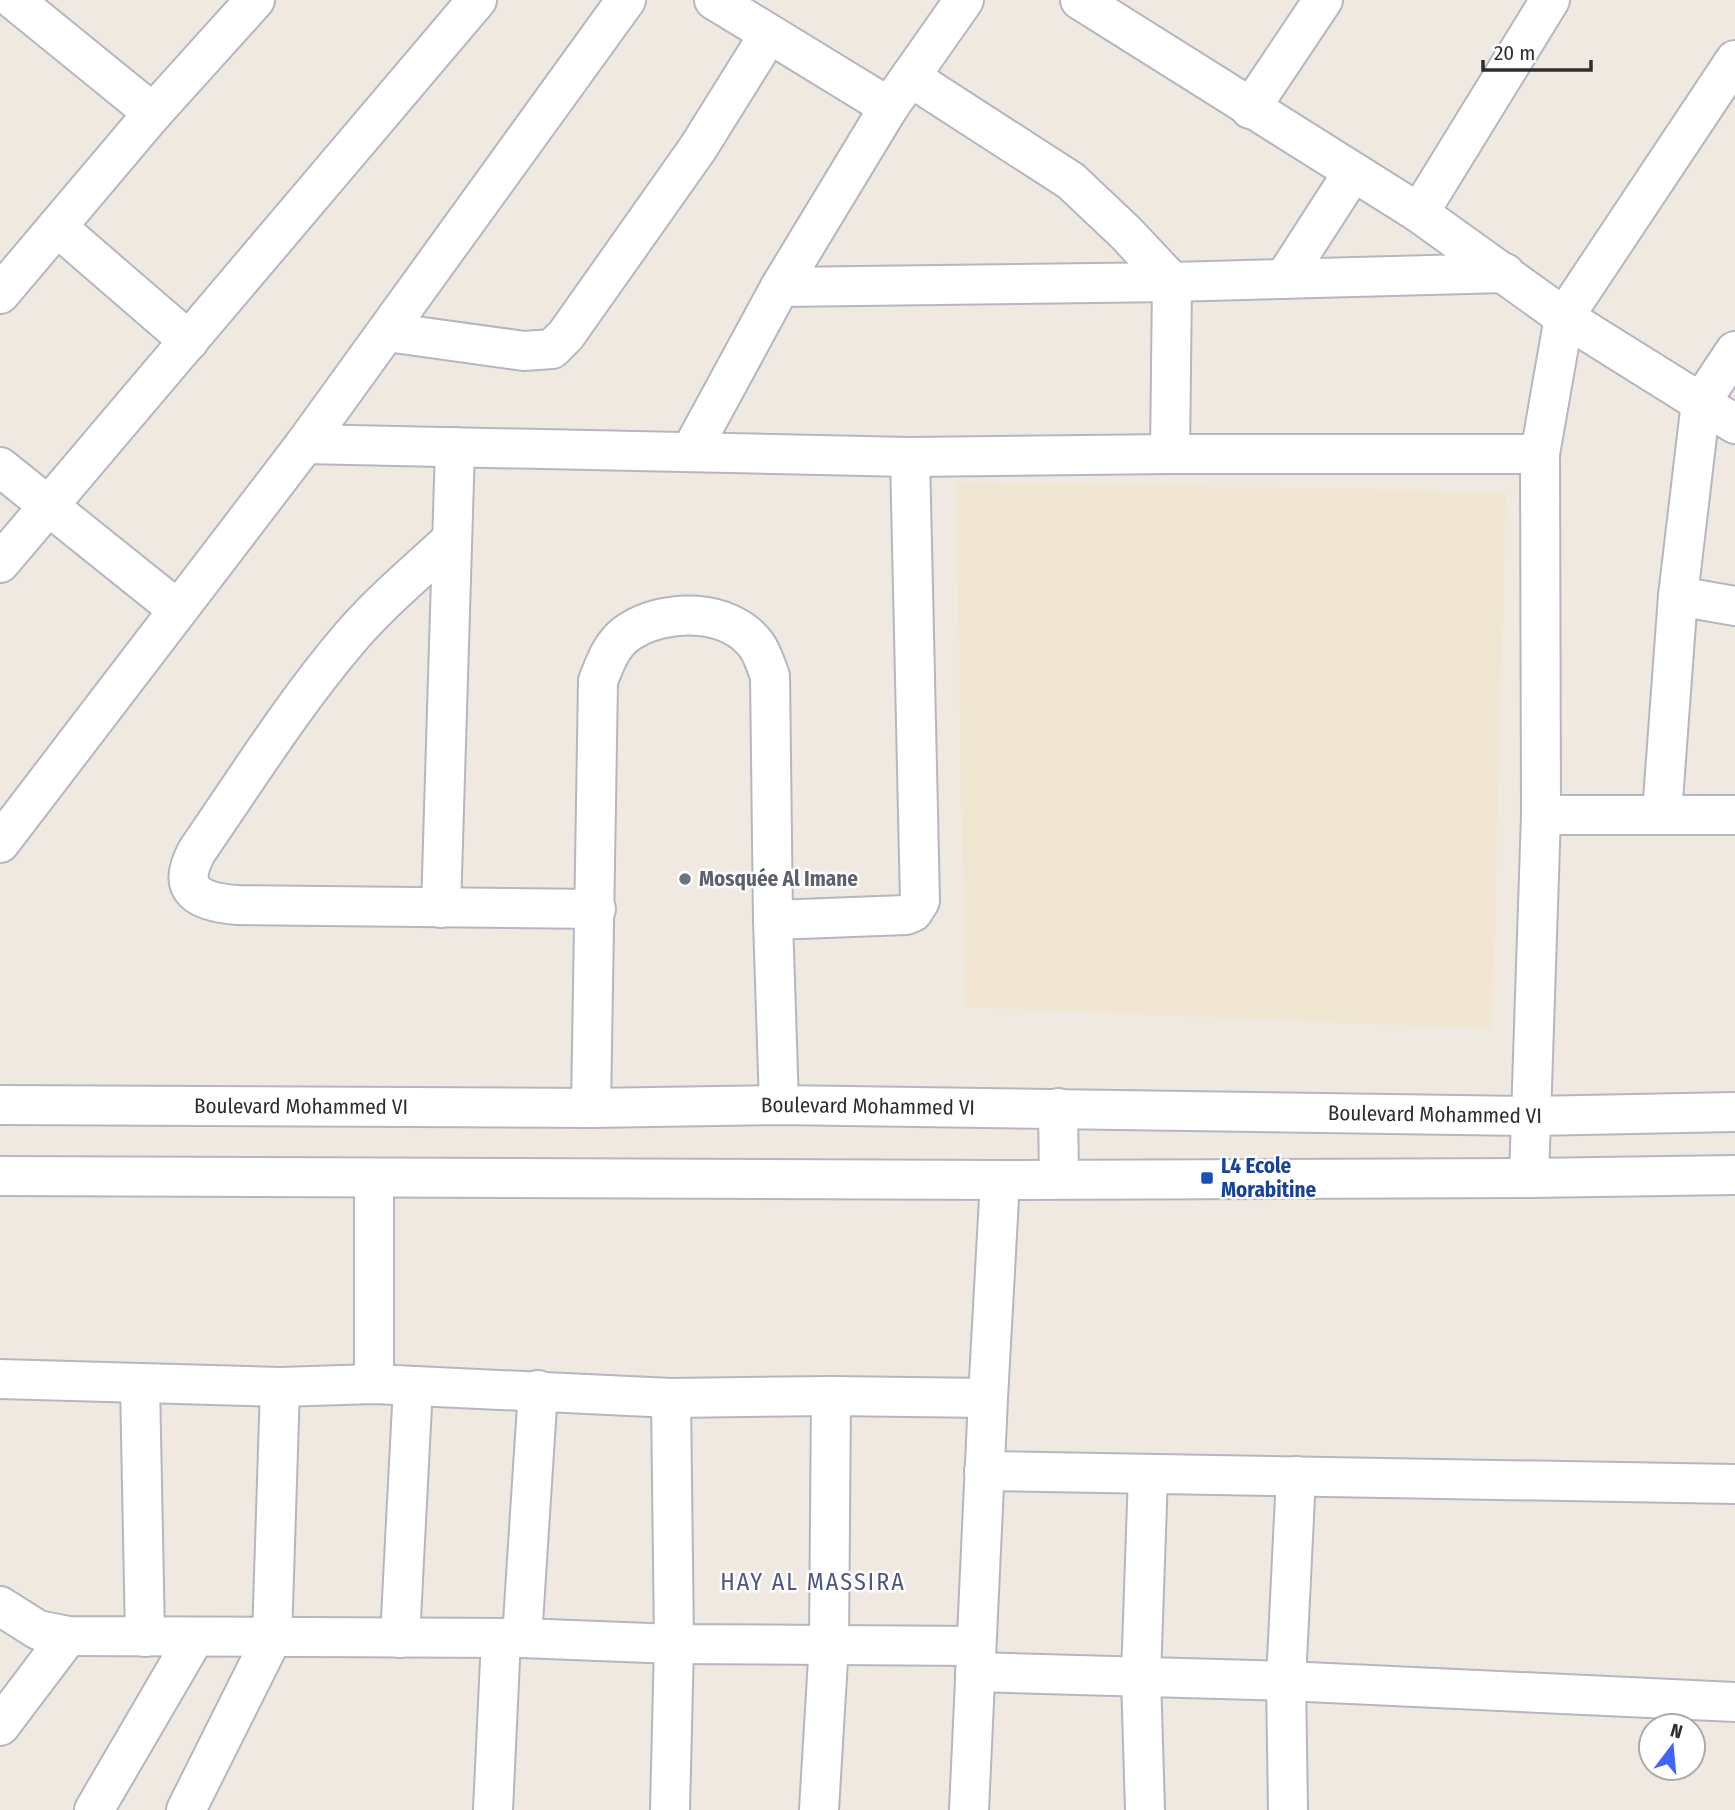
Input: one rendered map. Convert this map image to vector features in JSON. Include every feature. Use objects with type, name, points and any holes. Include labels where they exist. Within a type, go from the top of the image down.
[{"type":"street","points":[[0,5],[5,0]]},
{"type":"street","points":[[14,0],[153,113]]},
{"type":"street","points":[[0,294],[153,113],[255,0]]},
{"type":"street","points":[[0,563],[477,0]]},
{"type":"street","points":[[0,843],[305,444],[626,0]]},
{"type":"street","points":[[714,0],[769,34],[899,92],[1071,181],[1118,224],[1172,282],[1170,454]]},
{"type":"street","points":[[691,451],[780,287],[899,92],[964,0]]},
{"type":"street","points":[[1080,0],[1419,213],[1564,317],[1735,424]]},
{"type":"street","points":[[1250,109],[1323,0]]},
{"type":"street","points":[[1419,213],[1550,0]]},
{"type":"street","points":[[387,332],[524,351],[552,349],[566,335],[698,148],[769,34]]},
{"type":"street","points":[[1529,1178],[1541,815],[1540,454],[1564,317],[1735,60]]},
{"type":"street","points":[[1284,279],[1353,172]]},
{"type":"street","points":[[57,227],[189,341]]},
{"type":"street","points":[[780,287],[1172,282],[1505,273]]},
{"type":"street","points":[[1662,814],[1678,596],[1701,402],[1735,351]]},
{"type":"street","points":[[305,444],[910,457],[1540,454]]},
{"type":"street","points":[[441,908],[455,447]]},
{"type":"street","points":[[773,920],[906,915],[913,912],[920,901],[910,457]]},
{"type":"street","points":[[0,467],[177,609]]},
{"type":"street","points":[[452,539],[349,638],[305,693],[197,850],[187,879],[194,893],[213,904],[596,909]]},
{"type":"street","points":[[1678,596],[1735,606]]},
{"type":"street","points":[[592,1108],[598,681],[608,655],[629,632],[664,617],[700,614],[736,627],[756,646],[770,676],[773,920],[779,1105]]},
{"type":"street","points":[[1541,815],[1735,815]]},
{"type":"street","name":"Boulevard Mohammed VI","points":[[0,1105],[592,1108],[779,1105],[1531,1116],[1735,1112]]},
{"type":"street","points":[[1058,1108],[1059,1179]]},
{"type":"street","points":[[0,1176],[1000,1180],[1735,1175]]},
{"type":"street","points":[[374,1179],[374,1384]]},
{"type":"street","points":[[969,1810],[1000,1180]]},
{"type":"street","points":[[0,1379],[280,1387],[413,1385],[671,1398],[988,1398]]},
{"type":"street","points":[[140,1383],[145,1637]]},
{"type":"street","points":[[400,1638],[413,1385]]},
{"type":"street","points":[[186,1810],[272,1638],[280,1387]]},
{"type":"street","points":[[493,1810],[538,1390]]},
{"type":"street","points":[[820,1810],[829,1643],[831,1396]]},
{"type":"street","points":[[670,1810],[674,1644],[671,1398]]},
{"type":"street","points":[[984,1471],[1735,1484]]},
{"type":"street","points":[[1145,1810],[1141,1677],[1148,1474]]},
{"type":"street","points":[[1288,1810],[1286,1681],[1296,1475]]},
{"type":"street","points":[[0,1606],[38,1630],[68,1636],[512,1638],[674,1644],[829,1643],[1141,1677],[1286,1681],[1735,1702]]},
{"type":"street","points":[[0,1726],[68,1636]]},
{"type":"street","points":[[94,1810],[195,1637]]},
{"type":"shaded area","points":[[956,482],[1506,492],[1492,1029],[965,1007]]},
{"type":"place","name":"Mosquée Al Imane","points":[[685,879]]},
{"type":"place","name":"L4 Ecole Morabitine","points":[[1207,1178]]},
{"type":"district","name":"HAY AL MASSIRA","points":[[813,1582]]}]
